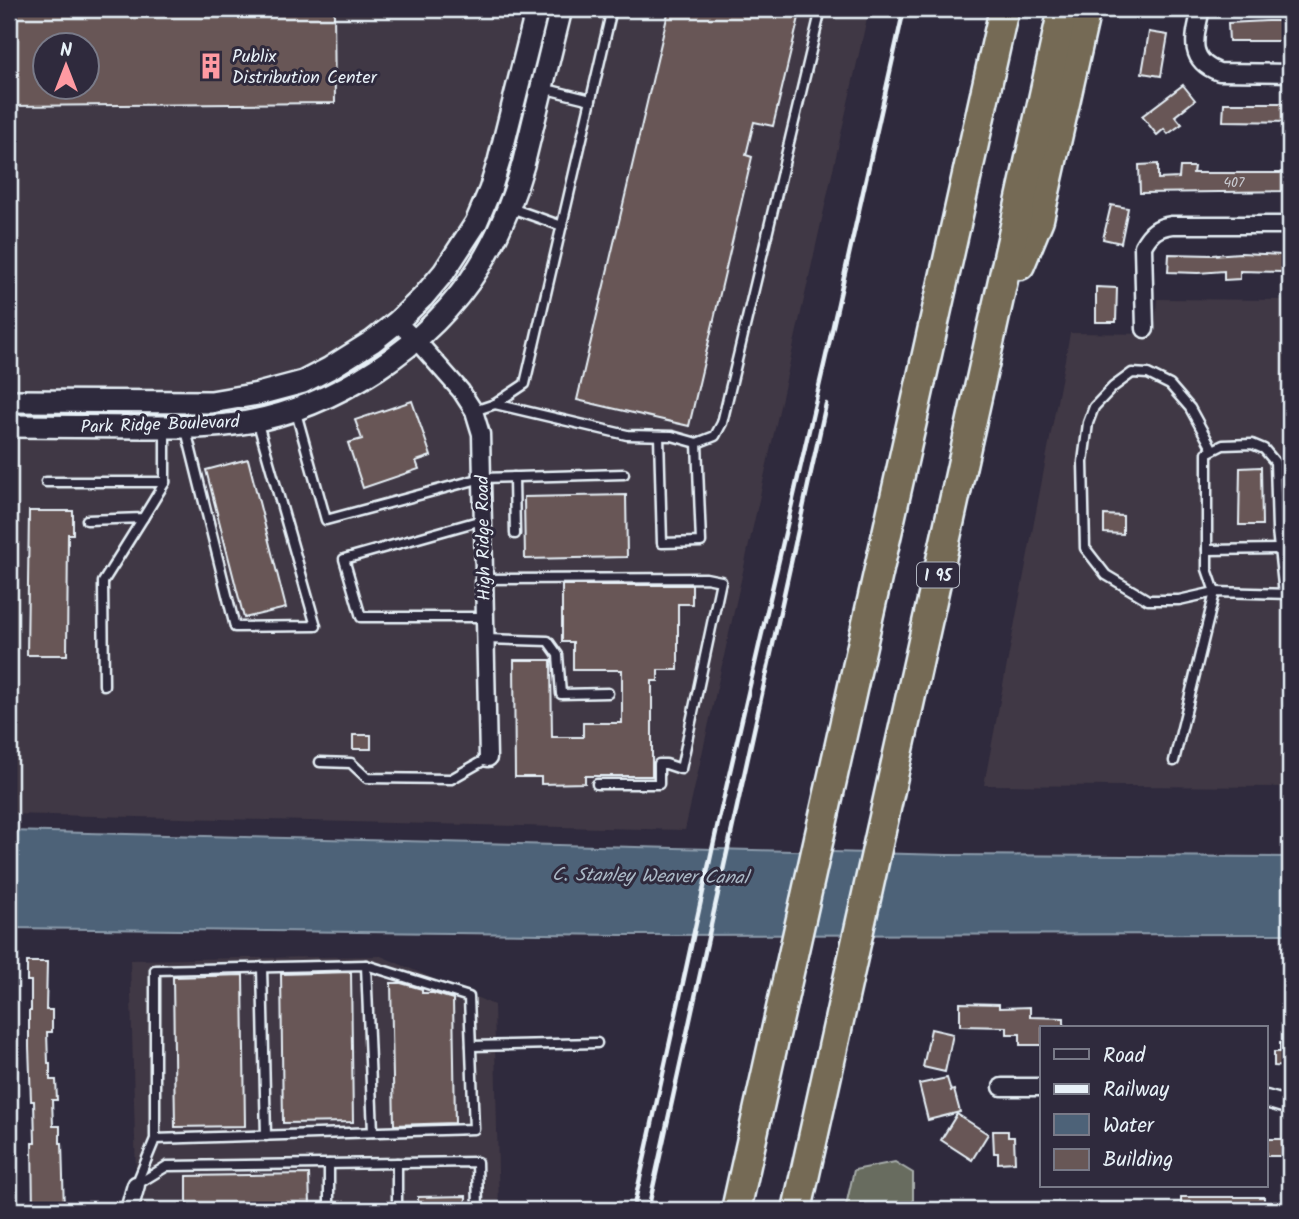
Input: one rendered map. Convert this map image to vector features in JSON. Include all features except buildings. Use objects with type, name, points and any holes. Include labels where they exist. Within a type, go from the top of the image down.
[{"type":"highway","points":[[736,1210],[1004,9]]},
{"type":"highway","name":"I 95","points":[[797,1210],[1063,9]]},
{"type":"highway","points":[[991,335],[1039,219],[1086,9]]},
{"type":"street","points":[[397,322],[444,272],[476,223],[499,161],[537,9]]},
{"type":"street","points":[[416,340],[464,289],[493,243],[509,207],[523,165],[561,9]]},
{"type":"street","points":[[1201,9],[1195,46],[1197,55],[1210,69],[1219,72],[1290,72]]},
{"type":"street","points":[[487,197],[509,207]]},
{"type":"street","points":[[1145,329],[1143,246],[1154,231],[1172,225],[1290,225]]},
{"type":"street","name":"High Ridge Road","points":[[397,322],[461,391],[474,411],[481,434],[488,758]]},
{"type":"street","name":"Park Ridge Boulevard","points":[[9,401],[211,402],[258,394],[303,382],[355,353],[397,322]]},
{"type":"street","name":"Park Ridge Boulevard","points":[[9,426],[220,426],[257,420],[295,410],[352,384],[416,340]]},
{"type":"street","points":[[175,427],[186,402]]},
{"type":"street","points":[[1002,1087],[1040,1087]]},
{"type":"street","points":[[1268,1100],[1290,1106]]},
{"type":"street","points":[[129,1210],[136,1185]]},
{"type":"lane","points":[[474,411],[495,404],[525,384],[612,9]]},
{"type":"lane","points":[[495,404],[627,435],[672,436],[697,443],[715,436],[722,423],[821,9]]},
{"type":"lane","points":[[542,88],[591,100]]},
{"type":"lane","points":[[509,207],[562,226]]},
{"type":"lane","points":[[1174,761],[1215,592],[1207,569],[1208,453],[1213,450],[1223,444],[1252,444],[1264,449],[1275,462],[1278,549],[1287,594],[1215,592],[1180,600],[1149,600],[1106,575],[1085,548],[1083,462],[1088,423],[1094,407],[1113,387],[1132,373],[1149,373],[1170,385],[1191,408],[1213,450]]},
{"type":"lane","points":[[295,410],[326,520],[482,478],[624,474]]},
{"type":"lane","points":[[175,427],[235,627],[316,626],[257,420]]},
{"type":"lane","points":[[104,685],[103,582],[165,482],[175,427]]},
{"type":"lane","points":[[659,436],[662,543],[701,542],[697,443]]},
{"type":"lane","points":[[514,477],[515,534]]},
{"type":"lane","points":[[47,482],[165,482]]},
{"type":"lane","points":[[87,520],[143,518]]},
{"type":"lane","points":[[483,520],[344,559],[361,618],[485,617]]},
{"type":"lane","points":[[1207,550],[1278,549]]},
{"type":"lane","points":[[484,579],[706,578],[721,581],[681,769],[659,764],[659,784],[597,784]]},
{"type":"lane","points":[[486,639],[548,640],[558,655],[561,694],[608,693]]},
{"type":"lane","points":[[320,762],[351,763],[367,778],[451,779],[488,758]]},
{"type":"lane","points":[[366,965],[373,1132]]},
{"type":"lane","points":[[136,1185],[155,1139],[155,970],[366,965],[469,996],[474,1129],[155,1139]]},
{"type":"lane","points":[[262,967],[266,1136]]},
{"type":"lane","points":[[471,1046],[597,1043]]},
{"type":"lane","points":[[136,1185],[167,1166],[477,1162],[478,1210]]},
{"type":"lane","points":[[397,1163],[397,1210]]},
{"type":"lane","points":[[329,1164],[329,1210]]},
{"type":"shaded area","points":[[9,9],[869,9],[685,830],[9,814]]},
{"type":"shaded area","points":[[1157,299],[1290,300],[1290,787],[984,785],[1070,333],[1155,334]]},
{"type":"shaded area","points":[[381,956],[494,1005],[499,1210],[137,1210],[130,960]]},
{"type":"green space","points":[[895,1162],[913,1173],[913,1210],[845,1210],[854,1170]]},
{"type":"water","name":"C. Stanley Weaver Canal","points":[[9,831],[947,855],[1290,857],[1290,934],[621,935],[9,928]]},
{"type":"railway","points":[[633,1210],[718,823],[904,9]]},
{"type":"railway","points":[[648,1210],[826,404]]},
{"type":"place","name":"Publix Distribution Center","points":[[211,66]]}]
